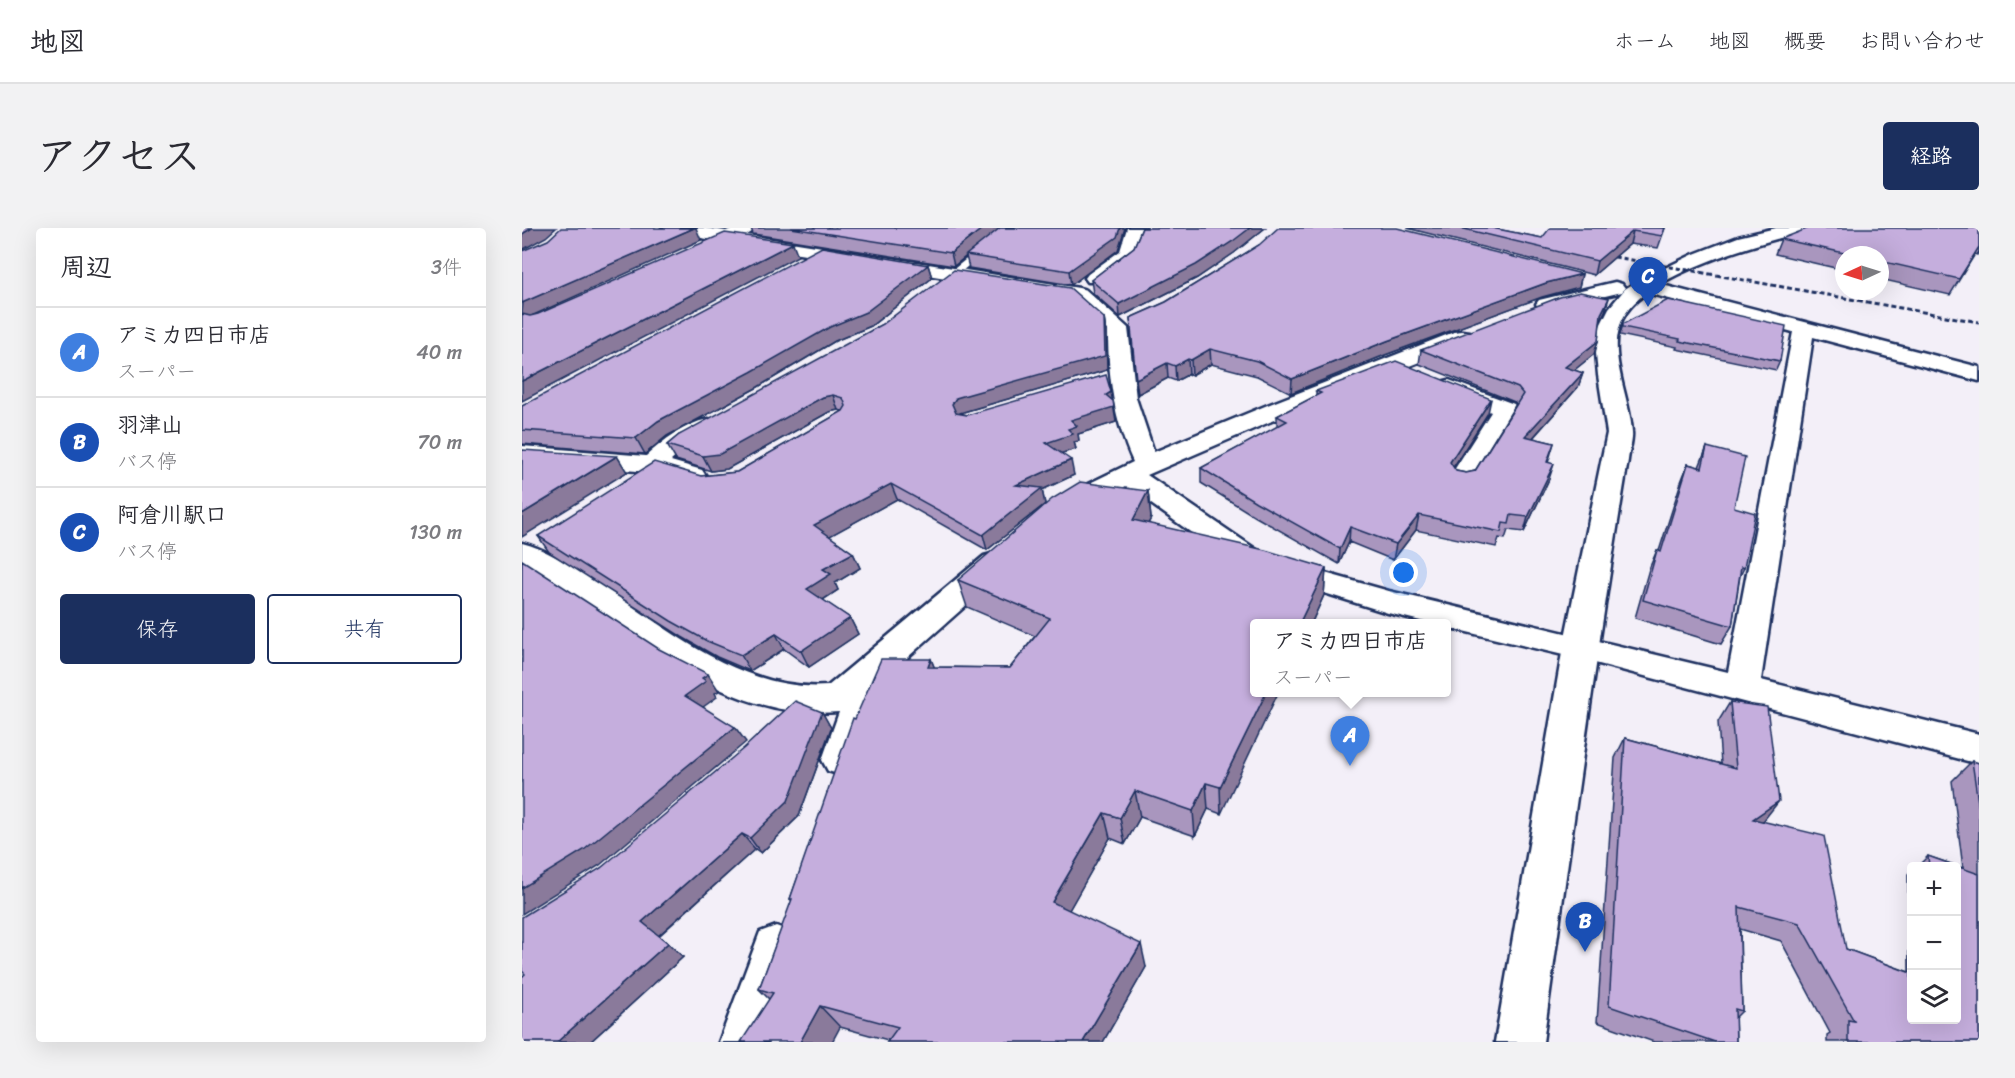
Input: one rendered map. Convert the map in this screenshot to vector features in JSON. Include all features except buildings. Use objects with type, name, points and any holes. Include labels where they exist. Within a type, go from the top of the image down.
[{"type":"street","points":[[671,228],[1079,294],[1102,316],[1127,325],[1108,379],[1132,432],[1137,469],[1249,559],[1388,602],[1580,647],[1979,749]]},
{"type":"street","points":[[695,250],[749,228]]},
{"type":"street","points":[[1079,294],[1082,287],[1128,254],[1136,228]]},
{"type":"street","points":[[1522,313],[1550,303],[1630,289],[1744,241],[1797,228]]},
{"type":"street","points":[[792,269],[822,253]]},
{"type":"street","points":[[926,294],[953,274]]},
{"type":"street","points":[[1583,279],[1804,329],[1979,374]]},
{"type":"street","points":[[1519,1042],[1580,647],[1620,433],[1609,375],[1607,340],[1616,312],[1630,289]]},
{"type":"street","points":[[1046,518],[1082,496],[1137,469],[1394,362],[1484,328]]},
{"type":"street","points":[[1742,688],[1804,329]]},
{"type":"street","points":[[1394,362],[1427,379],[1506,409],[1462,478]]},
{"type":"street","points":[[620,491],[656,465],[677,443],[727,416]]},
{"type":"street","points":[[522,454],[656,465],[710,481]]},
{"type":"street","points":[[552,534],[522,552],[581,586],[681,653],[736,681],[810,705],[862,698],[828,798]]},
{"type":"street","points":[[810,705],[1015,545]]},
{"type":"street","points":[[743,1042],[789,909]]},
{"type":"lane","points":[[953,274],[1010,228]]},
{"type":"railway","points":[[1598,254],[1979,322]]},
{"type":"place","name":"阿倉川駅口","points":[[1648,307]]},
{"type":"place","name":"アミカ四日市店","points":[[1350,766]]},
{"type":"place","name":"羽津山","points":[[1585,952]]}]
